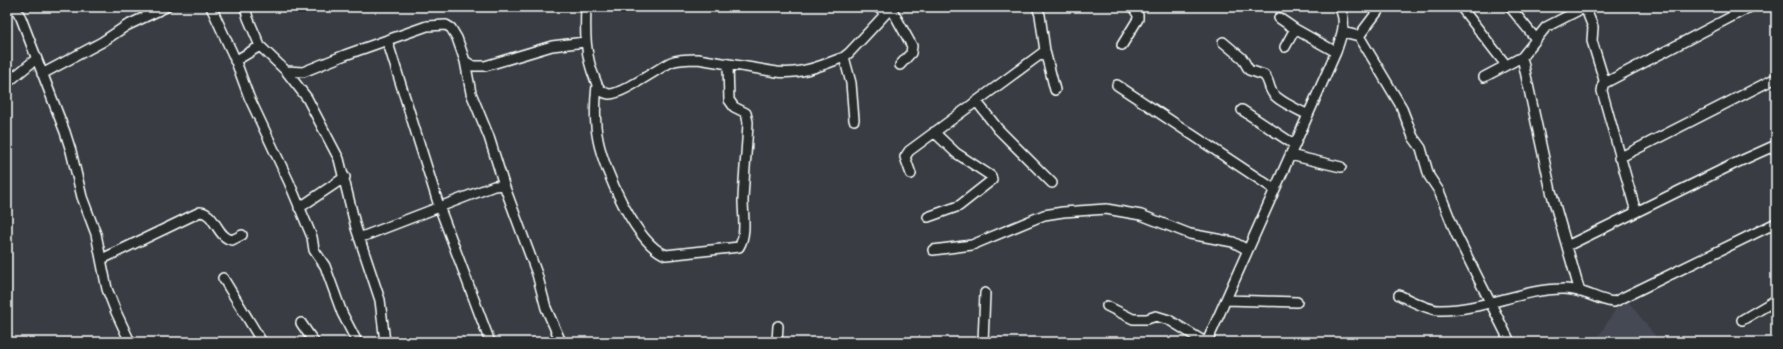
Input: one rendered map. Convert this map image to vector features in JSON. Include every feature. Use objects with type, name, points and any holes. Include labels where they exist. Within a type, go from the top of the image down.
[{"type":"street","points":[[15,7],[21,18],[71,151],[82,197],[96,234],[107,289],[130,342]]},
{"type":"street","points":[[42,74],[102,42],[126,26],[166,7]]},
{"type":"street","points":[[245,7],[260,46],[286,71],[300,89],[311,104],[332,143],[345,178],[359,238],[380,300],[383,340]]},
{"type":"street","points":[[586,7],[585,42],[591,72],[597,85],[604,92],[615,93],[624,90],[672,62],[685,59],[698,59],[788,74],[805,70],[844,57],[856,48],[890,9]]},
{"type":"street","points":[[876,7],[890,9]]},
{"type":"street","points":[[1046,7],[1038,11],[1045,51],[1055,90]]},
{"type":"street","points":[[1122,45],[1138,19],[1138,15],[1132,7]]},
{"type":"street","points":[[1107,306],[1133,319],[1147,319],[1156,316],[1170,320],[1206,342],[1336,52],[1343,32],[1344,20],[1339,7]]},
{"type":"street","points":[[1359,36],[1381,7]]},
{"type":"street","points":[[1461,7],[1506,65]]},
{"type":"street","points":[[1510,7],[1536,39]]},
{"type":"street","points":[[1484,77],[1522,57],[1546,27],[1568,11],[1585,7],[1593,27],[1592,41],[1604,84]]},
{"type":"street","points":[[1636,212],[1601,88],[1604,84],[1750,7]]},
{"type":"street","points":[[890,9],[912,46],[911,53],[900,65]]},
{"type":"street","points":[[214,10],[249,97],[289,182],[312,237],[314,250],[325,266],[344,318],[357,342]]},
{"type":"street","points":[[1279,18],[1295,29],[1336,52]]},
{"type":"street","points":[[286,71],[303,72],[345,55],[427,26],[446,25],[451,28],[455,33],[469,63],[468,76],[471,93],[489,137],[504,186],[537,274],[546,308],[561,342]]},
{"type":"street","points":[[1285,47],[1295,29]]},
{"type":"street","points":[[1343,32],[1359,36],[1401,106],[1413,137],[1421,148],[1429,176],[1439,191],[1456,234],[1510,342]]},
{"type":"street","points":[[387,40],[439,206],[490,342]]},
{"type":"street","points":[[469,63],[485,66],[556,45],[585,42]]},
{"type":"street","points":[[1223,42],[1242,58],[1249,70],[1264,75],[1270,83],[1272,93],[1277,98],[1308,115]]},
{"type":"street","points":[[235,61],[260,46]]},
{"type":"street","points":[[911,174],[906,161],[906,153],[1045,51]]},
{"type":"street","points":[[844,57],[851,83],[854,120]]},
{"type":"street","points":[[1522,57],[1552,191],[1580,292]]},
{"type":"street","points":[[7,83],[36,59]]},
{"type":"street","points":[[597,85],[594,111],[598,140],[610,180],[638,230],[647,242],[666,255],[739,247],[742,242],[743,232],[743,201],[748,122],[746,113],[734,108],[729,100],[728,65]]},
{"type":"street","points":[[300,89],[303,72]]},
{"type":"street","points":[[1620,158],[1776,78]]},
{"type":"street","points":[[1116,85],[1274,189]]},
{"type":"street","points":[[977,102],[998,129],[1052,183]]},
{"type":"street","points":[[1242,110],[1294,145]]},
{"type":"street","points":[[928,217],[959,206],[977,194],[992,180],[991,176],[956,153],[934,132]]},
{"type":"street","points":[[1567,246],[1776,145]]},
{"type":"street","points":[[1290,155],[1341,167]]},
{"type":"street","points":[[494,186],[501,175]]},
{"type":"street","points":[[299,208],[345,178]]},
{"type":"street","points":[[359,238],[494,186],[504,186]]},
{"type":"street","points":[[932,250],[972,245],[1044,214],[1053,212],[1106,209],[1141,215],[1190,234],[1234,242],[1248,250]]},
{"type":"street","points":[[102,259],[200,212],[206,214],[226,238],[232,240],[242,235]]},
{"type":"street","points":[[1399,295],[1439,310],[1490,304],[1550,290],[1562,289],[1580,292],[1608,301],[1620,300],[1776,223]]},
{"type":"street","points":[[224,278],[262,342]]},
{"type":"street","points":[[983,342],[985,293]]},
{"type":"street","points":[[1226,300],[1297,302]]},
{"type":"street","points":[[1742,320],[1776,300]]},
{"type":"street","points":[[301,323],[314,342]]},
{"type":"street","points":[[777,342],[778,326]]},
{"type":"shaded area","points":[[1624,296],[1660,342],[1595,342]]}]
